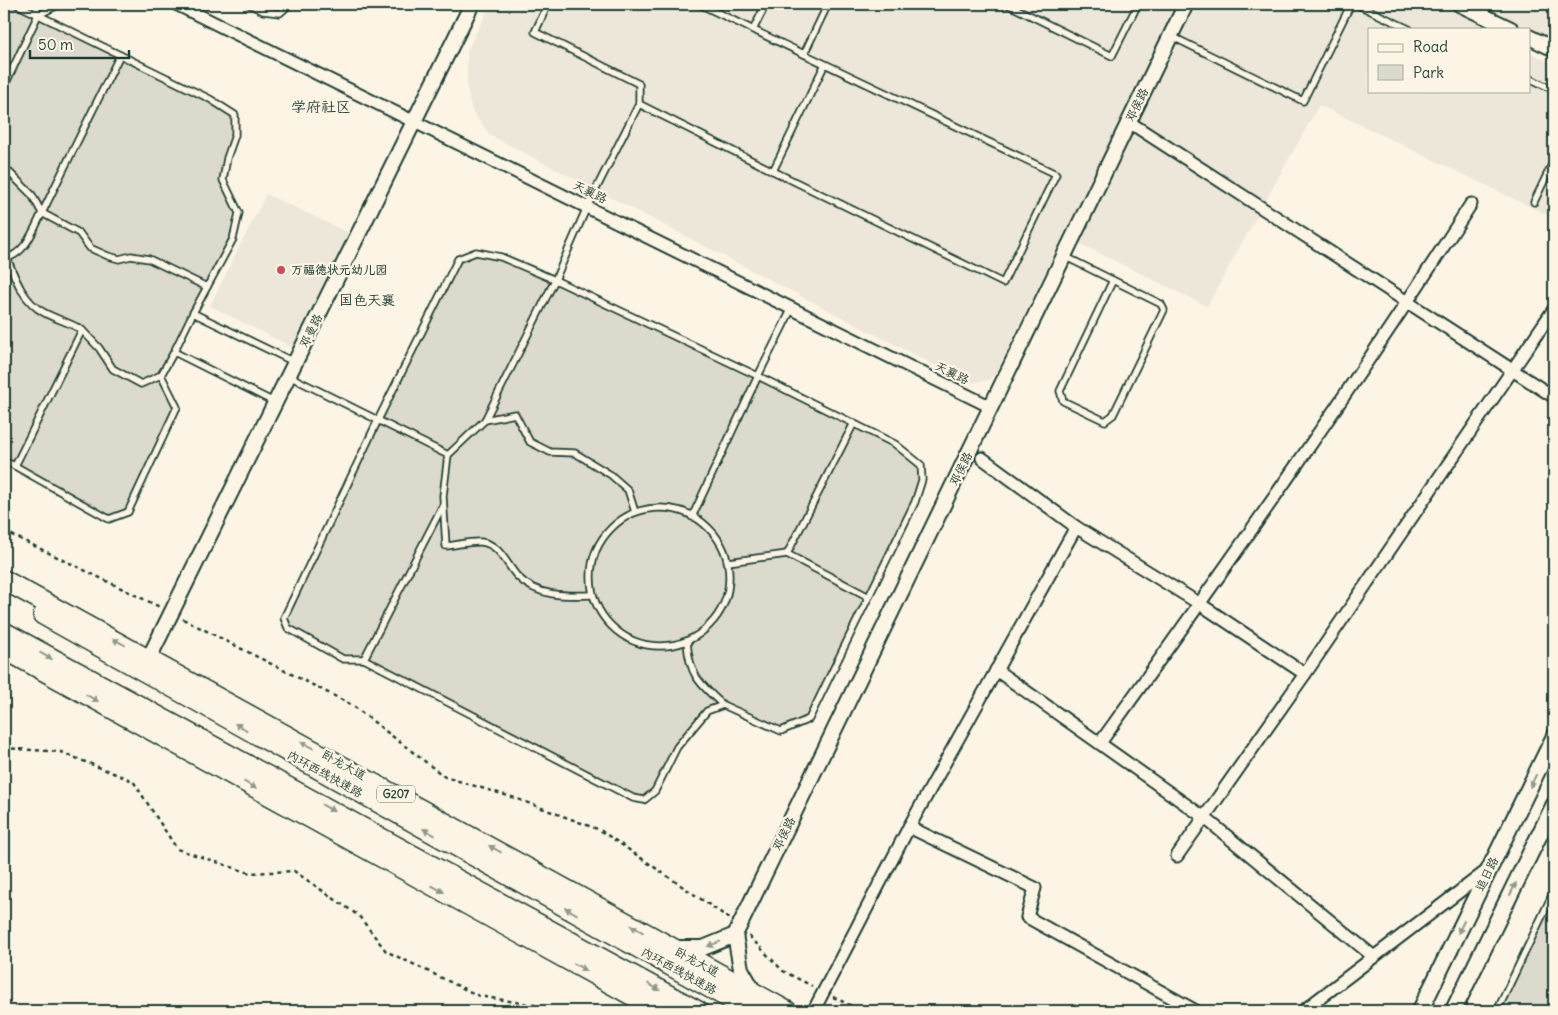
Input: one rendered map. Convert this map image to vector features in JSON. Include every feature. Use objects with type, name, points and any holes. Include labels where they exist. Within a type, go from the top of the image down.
[{"type":"highway","name":"卧龙大道","points":[[4,580],[149,658],[670,948],[787,1011]]},
{"type":"highway","name":"内环西线快速路","points":[[4,593],[751,1011]]},
{"type":"highway","points":[[7,639],[660,1011]]},
{"type":"highway","points":[[7,639],[698,1011]]},
{"type":"main road","name":"追日路","points":[[1420,1011],[1554,737]]},
{"type":"main road","points":[[1454,1011],[1548,826],[1554,805]]},
{"type":"street","name":"天襄路","points":[[176,4],[588,206],[991,407]]},
{"type":"street","name":"邓曼路","points":[[149,658],[472,4]]},
{"type":"street","name":"邓侯路","points":[[737,931],[1186,4]]},
{"type":"street","points":[[1459,4],[1478,8],[1509,28]]},
{"type":"street","points":[[1530,37],[1554,49]]},
{"type":"street","points":[[1129,122],[1554,397]]},
{"type":"street","points":[[1100,743],[1200,604],[1408,302],[1471,204]]},
{"type":"street","points":[[1177,856],[1305,674],[1554,309]]},
{"type":"street","points":[[982,458],[1076,527],[1200,604],[1305,674]]},
{"type":"street","points":[[815,1008],[909,827],[1076,527]]},
{"type":"street","points":[[996,670],[1205,818],[1374,957]]},
{"type":"street","points":[[909,827],[1034,888],[1027,917],[1196,1011]]},
{"type":"street","points":[[1303,1011],[1490,868]]},
{"type":"street","points":[[670,948],[703,948],[737,931],[742,969],[754,992]]},
{"type":"lane","points":[[16,4],[210,99],[235,115],[235,135],[227,158],[223,180],[239,212],[233,239],[161,375],[141,384],[113,369],[99,348],[82,330],[64,320],[42,312],[20,289],[5,259],[17,255],[27,243],[120,55]]},
{"type":"lane","points":[[4,87],[38,15],[36,4]]},
{"type":"lane","points":[[38,15],[60,4]]},
{"type":"lane","points":[[249,4],[263,11],[280,14],[290,4]]},
{"type":"lane","points":[[548,4],[535,32],[639,84],[639,104],[588,206],[555,280],[485,420],[448,454],[443,505],[446,546],[482,542],[501,553],[517,576],[535,589],[559,597],[592,594]]},
{"type":"lane","points":[[639,104],[1004,283],[1056,174],[699,4]]},
{"type":"lane","points":[[753,30],[766,4]]},
{"type":"lane","points":[[804,54],[828,4]]},
{"type":"lane","points":[[1007,4],[1112,56],[1138,4]]},
{"type":"lane","points":[[1170,36],[1303,101],[1351,4]]},
{"type":"lane","points":[[1356,4],[1407,28]]},
{"type":"lane","points":[[773,171],[825,64]]},
{"type":"lane","points":[[1530,78],[1554,90]]},
{"type":"lane","points":[[1534,202],[1554,160]]},
{"type":"lane","points":[[4,167],[32,195],[42,213],[79,234],[90,248],[119,259],[131,256],[149,259],[207,287]]},
{"type":"lane","points":[[687,641],[688,662],[700,684],[723,705],[781,731],[809,720],[915,502],[922,480],[921,465],[895,444],[854,423],[555,280],[493,256],[476,252],[458,259],[378,420],[284,618],[288,628],[343,659],[364,659],[633,798],[644,800],[655,791],[677,747],[707,711],[723,705]]},
{"type":"lane","points":[[1064,256],[1113,280],[1161,304],[1164,310],[1113,415],[1105,422],[1063,401],[1060,391],[1113,280]]},
{"type":"lane","points":[[692,517],[792,308]]},
{"type":"lane","points":[[193,313],[295,363]]},
{"type":"lane","points":[[15,466],[82,330]]},
{"type":"lane","points":[[174,352],[276,403]]},
{"type":"lane","points":[[4,461],[108,519],[128,512],[177,407],[161,375]]},
{"type":"lane","points":[[289,376],[448,454]]},
{"type":"lane","points":[[485,420],[515,414],[530,442],[550,452],[575,453],[593,462],[628,490],[635,512]]},
{"type":"lane","points":[[787,554],[854,423]]},
{"type":"lane","points":[[364,659],[443,505]]},
{"type":"lane","points":[[658,508],[682,511],[703,522],[718,540],[728,562],[728,586],[721,609],[707,628],[687,641],[664,647],[640,644],[619,634],[602,616],[592,594],[590,575],[594,555],[600,543],[617,523],[635,512],[658,508]]},
{"type":"lane","points":[[728,562],[787,554],[869,597]]},
{"type":"lane","points":[[1496,1011],[1554,891]]},
{"type":"path","points":[[4,531],[172,613],[352,705],[445,777],[516,798],[600,830],[737,931],[783,971],[862,1011]]},
{"type":"path","points":[[4,748],[61,752],[133,781],[177,849],[250,873],[294,871],[359,916],[386,951],[479,996],[540,1006],[548,1011]]},
{"type":"shaded area","points":[[491,4],[1177,4],[996,373],[989,380],[969,383],[490,135],[472,111],[467,88],[467,51]]},
{"type":"shaded area","points":[[1186,4],[1554,4],[1554,49],[1536,41],[1530,53],[1554,64],[1554,218],[1319,105],[1207,306],[1072,240]]},
{"type":"shaded area","name":"万福德状元幼儿园","points":[[266,194],[351,234],[294,348],[210,306]]},
{"type":"green space","points":[[4,4],[16,4],[235,115],[235,135],[223,180],[239,213],[233,239],[161,375],[177,407],[128,512],[109,519],[4,461]]},
{"type":"green space","points":[[248,4],[290,4],[280,13]]},
{"type":"green space","points":[[476,252],[501,257],[895,444],[921,465],[922,480],[915,502],[809,719],[781,731],[723,705],[707,711],[677,747],[655,791],[644,800],[633,798],[364,659],[343,659],[288,628],[284,618],[458,259]]},
{"type":"green space","points":[[1554,891],[1554,1011],[1497,1011]]},
{"type":"place","name":"万福德状元幼儿园","points":[[281,270]]},
{"type":"district","name":"学府社区","points":[[321,107]]},
{"type":"district","name":"国色天襄","points":[[367,300]]}]
